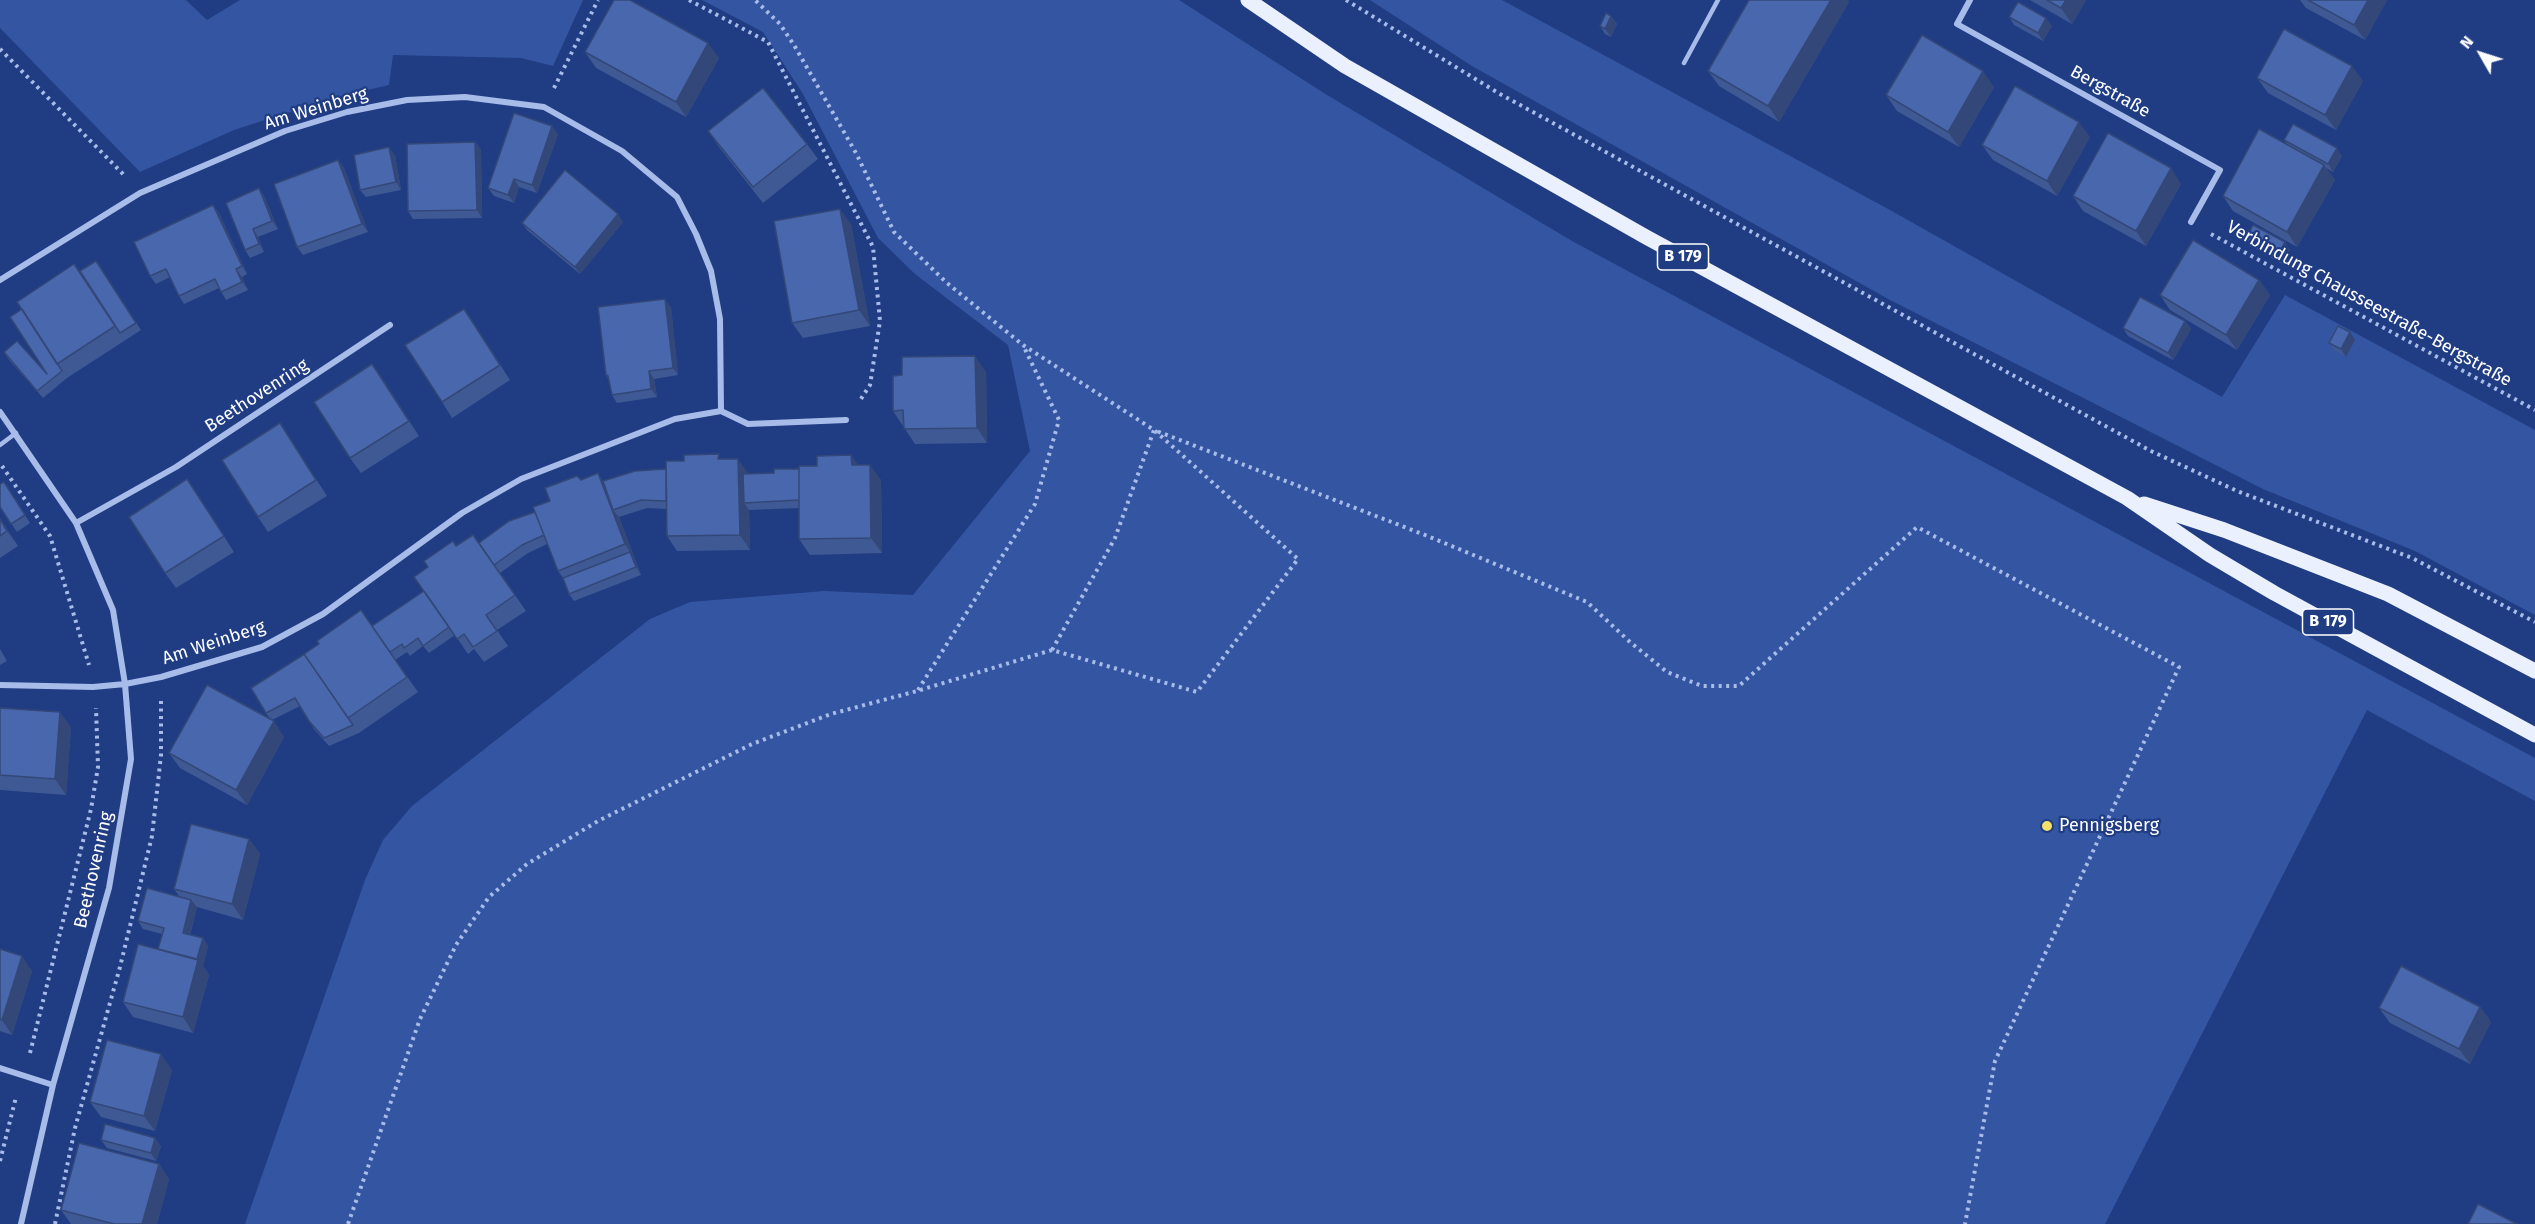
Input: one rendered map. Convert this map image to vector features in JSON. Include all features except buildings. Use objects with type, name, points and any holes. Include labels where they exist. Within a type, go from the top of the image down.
[{"type":"main road","name":"B 179","points":[[1248,0],[1345,66],[1646,237],[2127,498],[2210,555],[2274,593],[2535,735]]},
{"type":"main road","name":"B 179","points":[[2127,498],[2224,531],[2388,594],[2535,671]]},
{"type":"street","name":"Bergstraße","points":[[1970,0],[1957,24],[2220,170],[2190,222]]},
{"type":"street","name":"Am Weinberg","points":[[0,280],[140,193],[285,131],[346,112],[407,100],[465,97],[544,107],[622,151],[677,197],[696,234],[711,271],[720,319],[721,411],[675,419],[521,479],[462,513],[323,614],[262,647],[161,677],[125,684],[93,687],[0,685]]},
{"type":"street","name":"Beethovenring","points":[[75,523],[176,467],[390,326]]},
{"type":"street","points":[[721,411],[748,424],[846,420]]},
{"type":"street","name":"Beethovenring","points":[[0,412],[75,523],[113,610],[125,684],[131,759],[115,861],[53,1085],[21,1224]]},
{"type":"street","points":[[0,1068],[53,1085]]},
{"type":"lane","points":[[1684,63],[1718,0]]},
{"type":"lane","points":[[0,445],[16,433]]},
{"type":"path","points":[[544,107],[597,0]]},
{"type":"path","points":[[689,0],[768,42],[873,247],[880,321],[875,360],[870,385],[846,420]]},
{"type":"path","points":[[348,1224],[420,1019],[456,945],[489,897],[527,864],[598,821],[752,744],[831,714],[917,691],[1052,650],[1197,692],[1299,559],[1154,430],[1023,345],[946,283],[894,232],[856,153],[794,45],[780,24],[755,0]]},
{"type":"path","points":[[1346,0],[1500,94],[2151,451],[2237,491],[2412,558],[2535,622]]},
{"type":"path","points":[[0,49],[140,193]]},
{"type":"path","name":"Verbindung Chausseestraße-Bergstraße","points":[[2190,222],[2535,410]]},
{"type":"path","points":[[917,691],[1035,504],[1059,420],[1023,345]]},
{"type":"path","points":[[1052,650],[1115,538],[1154,430]]},
{"type":"path","points":[[1154,430],[1587,602],[1667,672],[1702,686],[1739,686],[1917,526],[2179,667],[1995,1061],[1965,1224]]},
{"type":"path","points":[[0,462],[50,536],[88,660],[98,716],[98,767],[91,809],[0,1161]]},
{"type":"shaded area","points":[[0,0],[186,0],[207,20],[240,0],[583,0],[553,66],[521,58],[393,55],[389,85],[337,97],[234,130],[140,172],[0,28]]},
{"type":"shaded area","points":[[702,0],[1179,0],[1327,95],[1572,241],[2535,758],[2535,801],[2367,710],[2105,1224],[245,1224],[365,880],[383,840],[412,806],[650,619],[690,602],[824,591],[913,595],[1030,451],[1008,345],[915,274],[878,238],[803,94],[763,32]]},
{"type":"shaded area","points":[[1370,0],[1502,0],[1890,210],[2222,397],[2285,295],[2535,430],[2535,615],[2415,551],[2263,489],[1890,300],[1472,66]]},
{"type":"place","name":"Pennigsberg","points":[[2047,826]]}]
